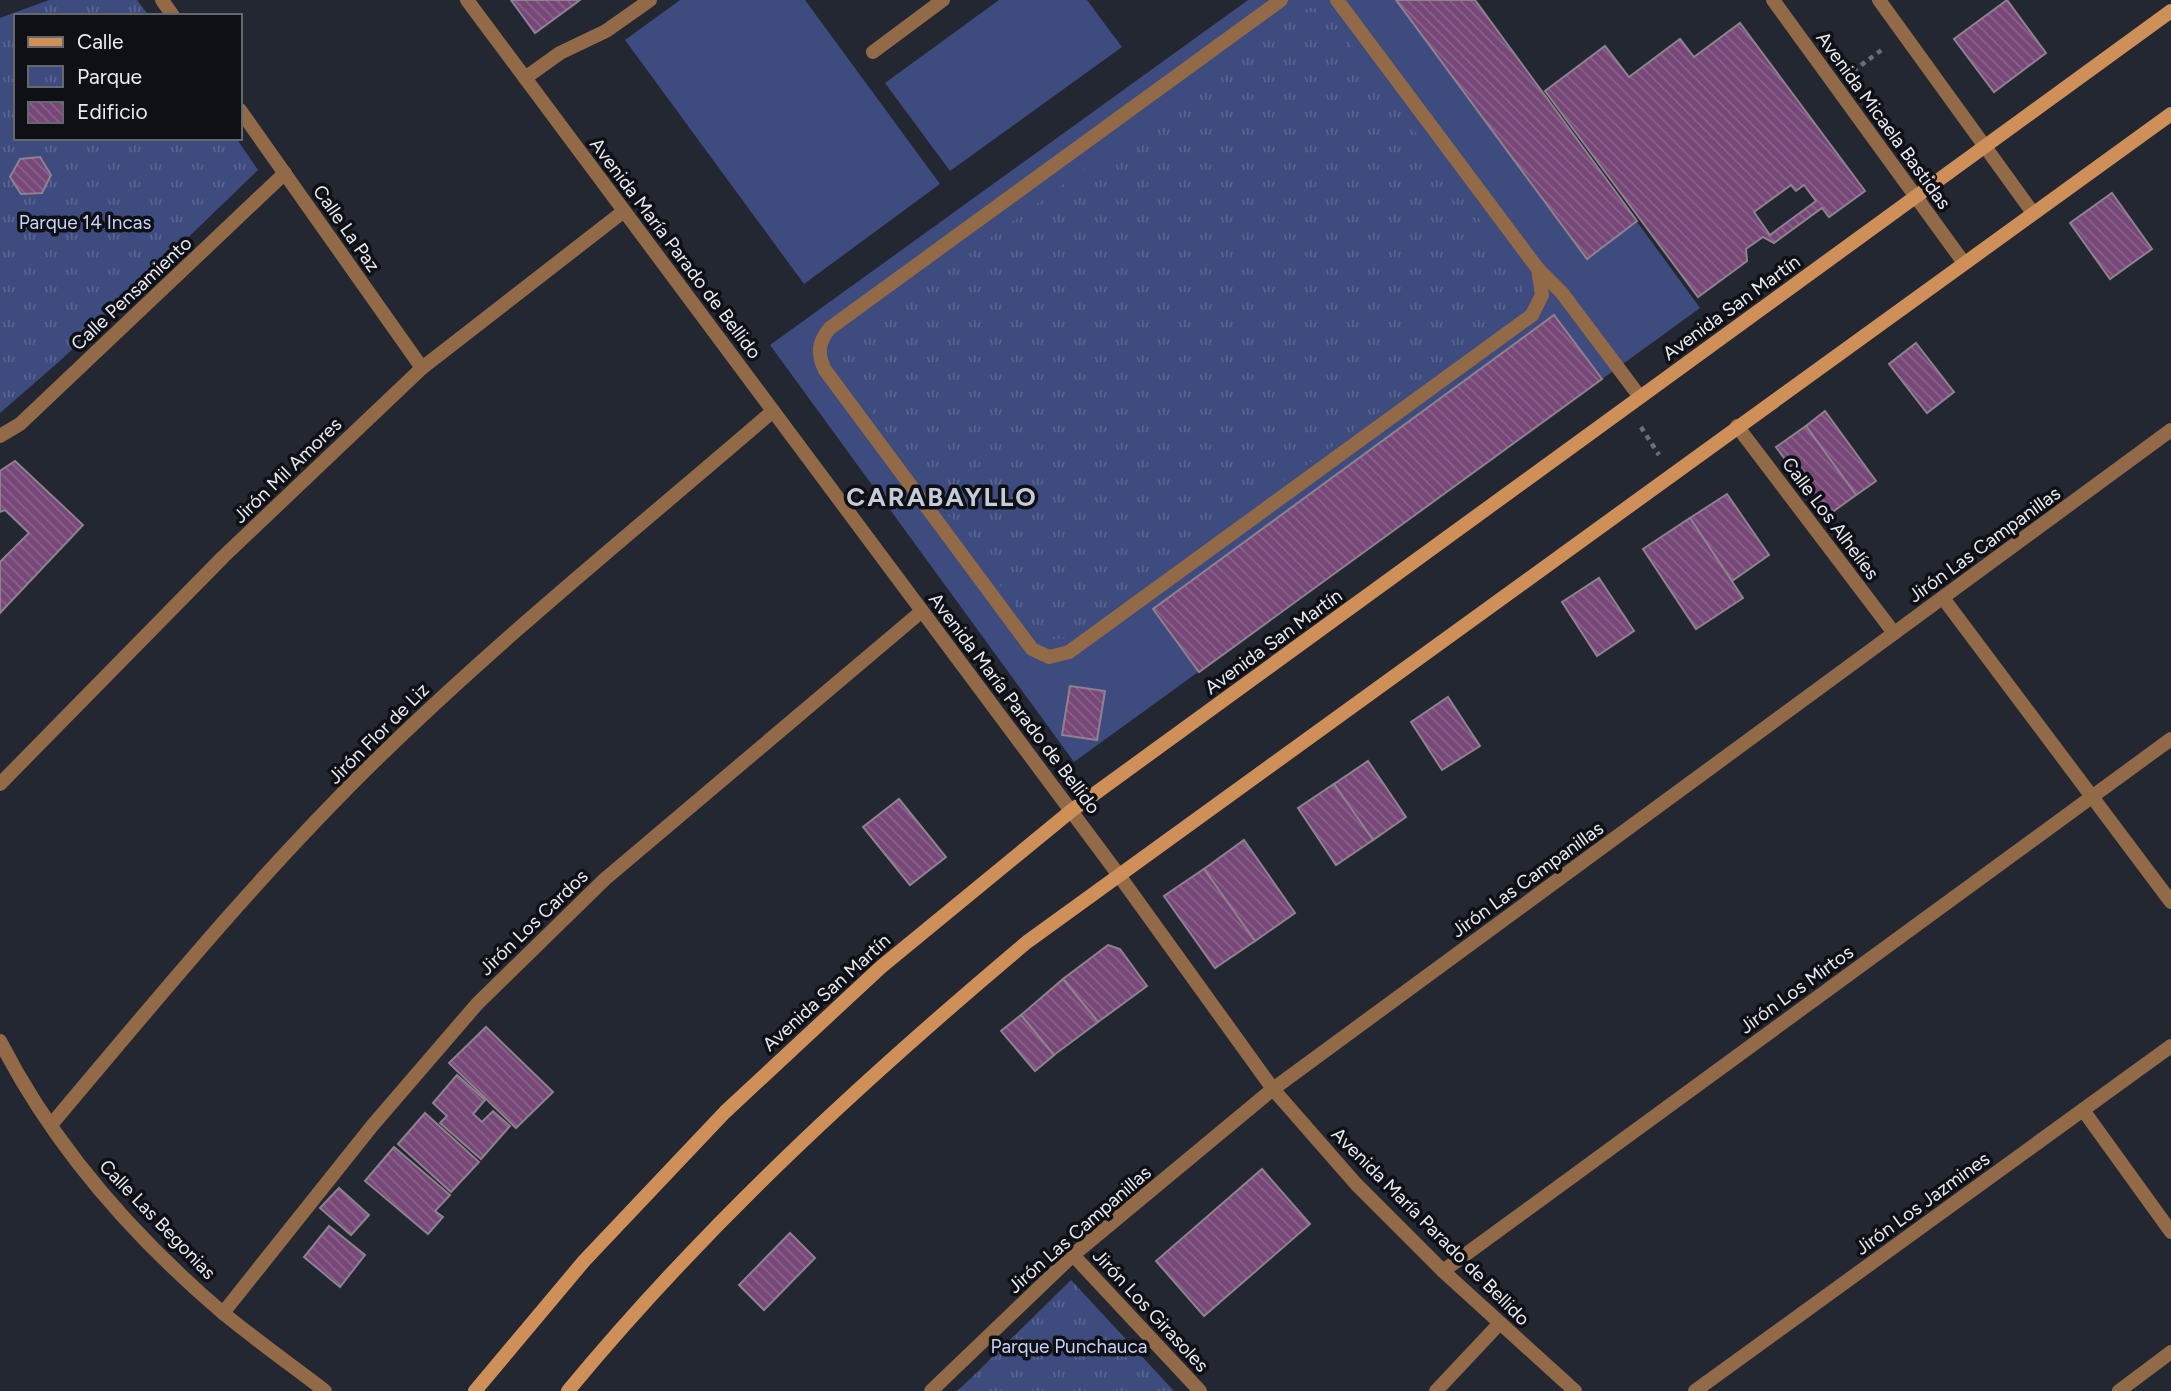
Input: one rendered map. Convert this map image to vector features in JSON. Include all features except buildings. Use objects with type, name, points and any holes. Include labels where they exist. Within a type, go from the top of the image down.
[{"type":"main road","name":"Avenida San Martín","points":[[475,1391],[592,1251],[752,1086],[881,967],[1071,811],[2171,11]]},
{"type":"main road","points":[[568,1391],[718,1224],[809,1134],[932,1022],[1027,942],[1671,473],[2171,114]]},
{"type":"street","name":"Avenida María Parado de Bellido","points":[[467,0],[1118,874],[1273,1089],[1356,1184],[1443,1271],[1574,1391]]},
{"type":"street","points":[[525,78],[559,53],[606,32],[650,0]]},
{"type":"street","points":[[873,52],[943,0]]},
{"type":"street","points":[[1281,0],[830,328],[822,337],[820,359],[825,370],[1032,649],[1049,657],[1069,652],[1532,315],[1542,295],[1538,269]]},
{"type":"street","points":[[1337,0],[1538,269],[1562,293],[1640,397]]},
{"type":"street","name":"Avenida Micaela Bastidas","points":[[1773,0],[1964,263]]},
{"type":"street","points":[[1879,0],[2033,213]]},
{"type":"street","name":"Calle La Paz","points":[[242,113],[422,368]]},
{"type":"street","name":"Calle Pensamiento","points":[[0,436],[20,424],[285,173]]},
{"type":"street","name":"Jirón Mil Amores","points":[[0,784],[223,557],[422,368],[624,211]]},
{"type":"street","name":"Jirón Flor de Liz","points":[[51,1125],[237,905],[377,760],[470,671],[773,411]]},
{"type":"street","name":"Calle Los Alhelíes","points":[[1737,426],[1894,633]]},
{"type":"street","name":"Jirón Las Campanillas","points":[[932,1391],[1073,1255],[1273,1089],[2171,430]]},
{"type":"street","points":[[1943,598],[2171,902]]},
{"type":"street","name":"Jirón Los Cardos","points":[[223,1312],[372,1126],[477,1004],[605,879],[922,611]]},
{"type":"street","name":"Jirón Los Mirtos","points":[[1443,1271],[2171,738]]},
{"type":"street","name":"Calle Las Begonias","points":[[0,1041],[51,1125],[101,1192],[223,1312],[325,1391]]},
{"type":"street","name":"Jirón Los Jazmines","points":[[1695,1391],[2171,1046]]},
{"type":"street","points":[[2083,1110],[2171,1232]]},
{"type":"street","name":"Jirón Los Girasoles","points":[[1073,1255],[1200,1391]]},
{"type":"street","points":[[1436,1391],[1500,1323]]},
{"type":"street","points":[[2119,1391],[2171,1352]]},
{"type":"path","points":[[1834,84],[1903,34]]},
{"type":"path","points":[[1627,407],[1671,473]]},
{"type":"green space","name":"Parque 14 Incas","points":[[49,0],[137,0],[148,14],[14,14],[14,140],[237,140],[258,170],[61,360],[0,413],[0,18]]},
{"type":"green space","points":[[680,0],[805,0],[940,184],[804,284],[625,40]]},
{"type":"green space","points":[[999,0],[1087,0],[1122,47],[950,171],[885,83]]},
{"type":"green space","points":[[1248,0],[1475,0],[1700,308],[1074,762],[770,345]]},
{"type":"green space","points":[[1313,7],[1330,16],[1516,269],[1522,287],[1519,303],[1512,315],[1073,635],[1062,639],[1042,636],[1032,629],[848,379],[841,357],[846,344],[1296,13]]},
{"type":"green space","name":"Parque Punchauca","points":[[1071,1280],[1174,1391],[957,1391],[970,1379]]},
{"type":"district","name":"CARABAYLLO","points":[[942,497]]}]
